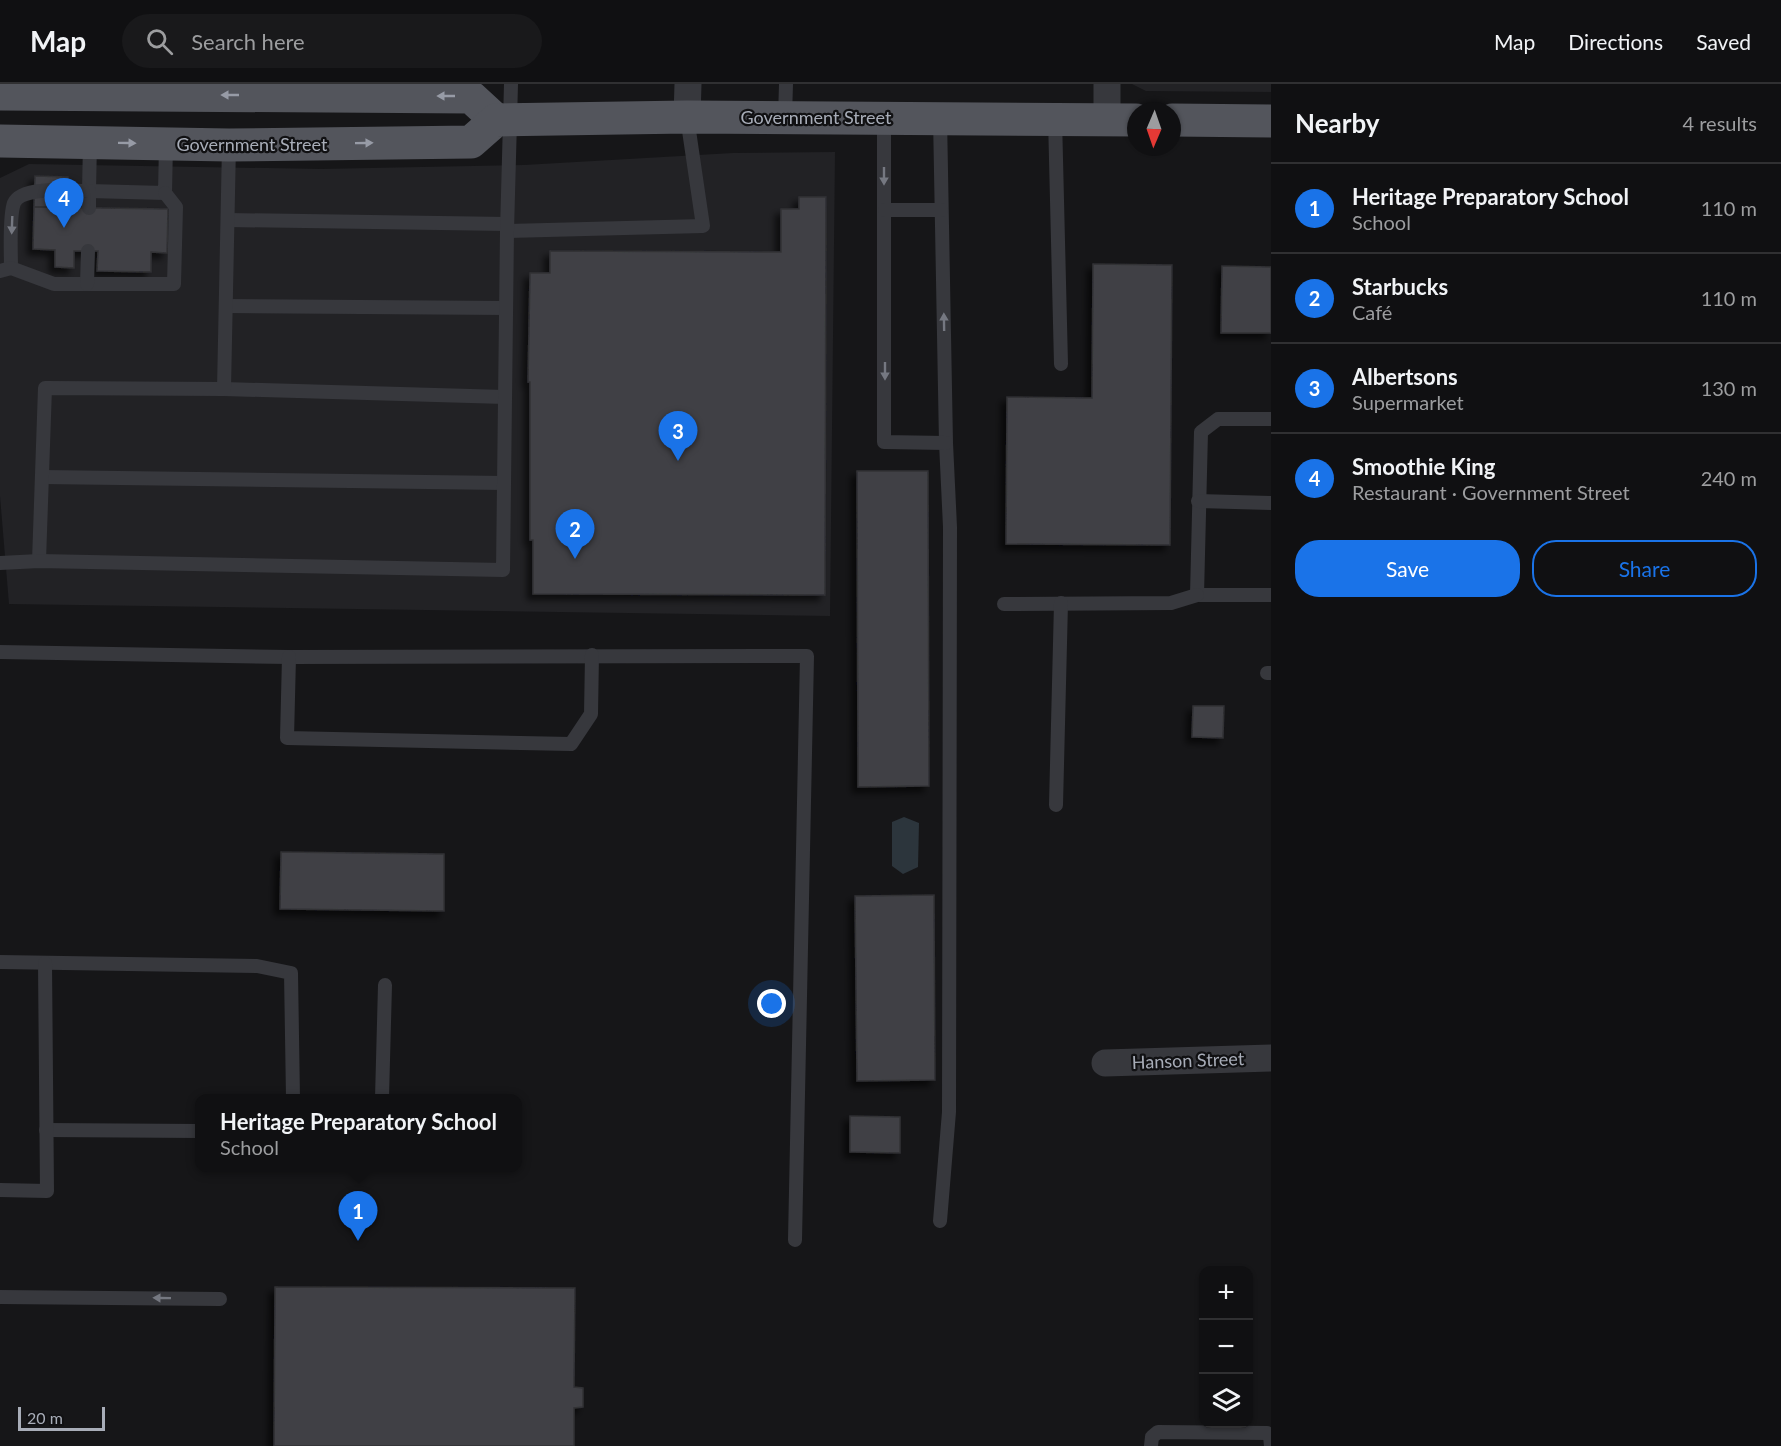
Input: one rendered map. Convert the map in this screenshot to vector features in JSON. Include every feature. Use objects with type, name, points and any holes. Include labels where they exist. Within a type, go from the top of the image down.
[{"type":"main road","points":[[8,90],[266,90],[471,97],[503,120]]},
{"type":"main road","name":"Government Street","points":[[9,146],[90,142],[229,145],[471,142],[503,120],[687,117],[1121,119]]},
{"type":"main road","points":[[1181,120],[1271,121]]},
{"type":"street","points":[[687,117],[688,84]]},
{"type":"street","points":[[1107,84],[1121,119]]},
{"type":"street","name":"Hanson Street","points":[[1105,1063],[1271,1058]]},
{"type":"lane","points":[[0,563],[39,561],[503,570],[507,227],[503,120],[511,84]]},
{"type":"lane","points":[[785,117],[786,84]]},
{"type":"lane","points":[[228,220],[507,227],[703,226],[687,117]]},
{"type":"lane","points":[[884,117],[884,442],[946,443]]},
{"type":"lane","points":[[940,117],[946,443],[950,526],[949,1112],[940,1221]]},
{"type":"lane","points":[[1055,118],[1061,364]]},
{"type":"lane","points":[[89,208],[90,142]]},
{"type":"lane","points":[[165,193],[31,191],[14,202],[6,270],[54,284],[174,284],[176,207],[165,193],[166,144]]},
{"type":"lane","points":[[224,389],[229,145]]},
{"type":"lane","points":[[885,210],[941,210]]},
{"type":"lane","points":[[87,284],[88,251]]},
{"type":"lane","points":[[226,306],[506,308]]},
{"type":"lane","points":[[39,561],[45,388],[224,389],[505,397]]},
{"type":"lane","points":[[1197,595],[1201,432],[1218,419],[1271,419]]},
{"type":"lane","points":[[42,477],[504,483]]},
{"type":"lane","points":[[1198,501],[1271,503]]},
{"type":"lane","points":[[1004,604],[1172,603],[1197,595],[1271,595]]},
{"type":"lane","points":[[1056,805],[1061,603]]},
{"type":"lane","points":[[0,652],[289,657],[807,656],[795,1240]]},
{"type":"lane","points":[[289,657],[288,738],[571,744],[591,714],[592,655]]},
{"type":"lane","points":[[0,962],[257,966],[291,974],[293,1094]]},
{"type":"lane","points":[[0,1190],[47,1191],[45,963]]},
{"type":"lane","points":[[382,1094],[385,985]]},
{"type":"lane","points":[[46,1130],[195,1131]]},
{"type":"lane","points":[[0,1297],[220,1299]]},
{"type":"lane","points":[[1151,1446],[1152,1437],[1158,1432],[1267,1433],[1270,1436],[1271,1446]]},
{"type":"shaded area","points":[[1132,84],[1271,84],[1271,92],[1146,91]]},
{"type":"shaded area","points":[[835,152],[830,616],[9,604],[0,496],[0,178],[29,164],[321,169],[524,165],[733,153]]},
{"type":"shaded area","points":[[904,817],[919,823],[918,867],[903,874],[892,866],[892,822]]},
{"type":"building","points":[[35,176],[68,177],[67,207],[34,207]]},
{"type":"building","points":[[799,197],[826,197],[825,595],[533,594],[533,540],[530,540],[530,382],[528,382],[530,273],[550,273],[550,251],[781,252],[781,209],[799,209]]},
{"type":"building","points":[[34,207],[168,209],[167,253],[151,252],[151,272],[97,271],[98,251],[74,251],[74,268],[55,267],[55,250],[33,249]]},
{"type":"building","points":[[1093,264],[1172,265],[1170,545],[1006,544],[1007,397],[1092,398]]},
{"type":"building","points":[[1222,266],[1271,267],[1271,333],[1221,333]]},
{"type":"building","points":[[857,471],[928,471],[929,786],[858,787]]},
{"type":"building","points":[[1193,706],[1224,706],[1223,738],[1192,737]]},
{"type":"building","points":[[281,852],[444,854],[444,911],[280,909]]},
{"type":"building","points":[[934,895],[935,1080],[857,1081],[855,896]]},
{"type":"building","points":[[850,1116],[900,1117],[900,1153],[850,1152]]},
{"type":"building","points":[[275,1287],[575,1288],[574,1387],[583,1388],[583,1407],[574,1408],[574,1446],[274,1446]]},
{"type":"place","name":"Smoothie King","points":[[64,228]]},
{"type":"place","name":"Albertsons","points":[[678,461]]},
{"type":"place","name":"Starbucks","points":[[575,559]]},
{"type":"place","name":"Heritage Preparatory School","points":[[358,1241]]}]
